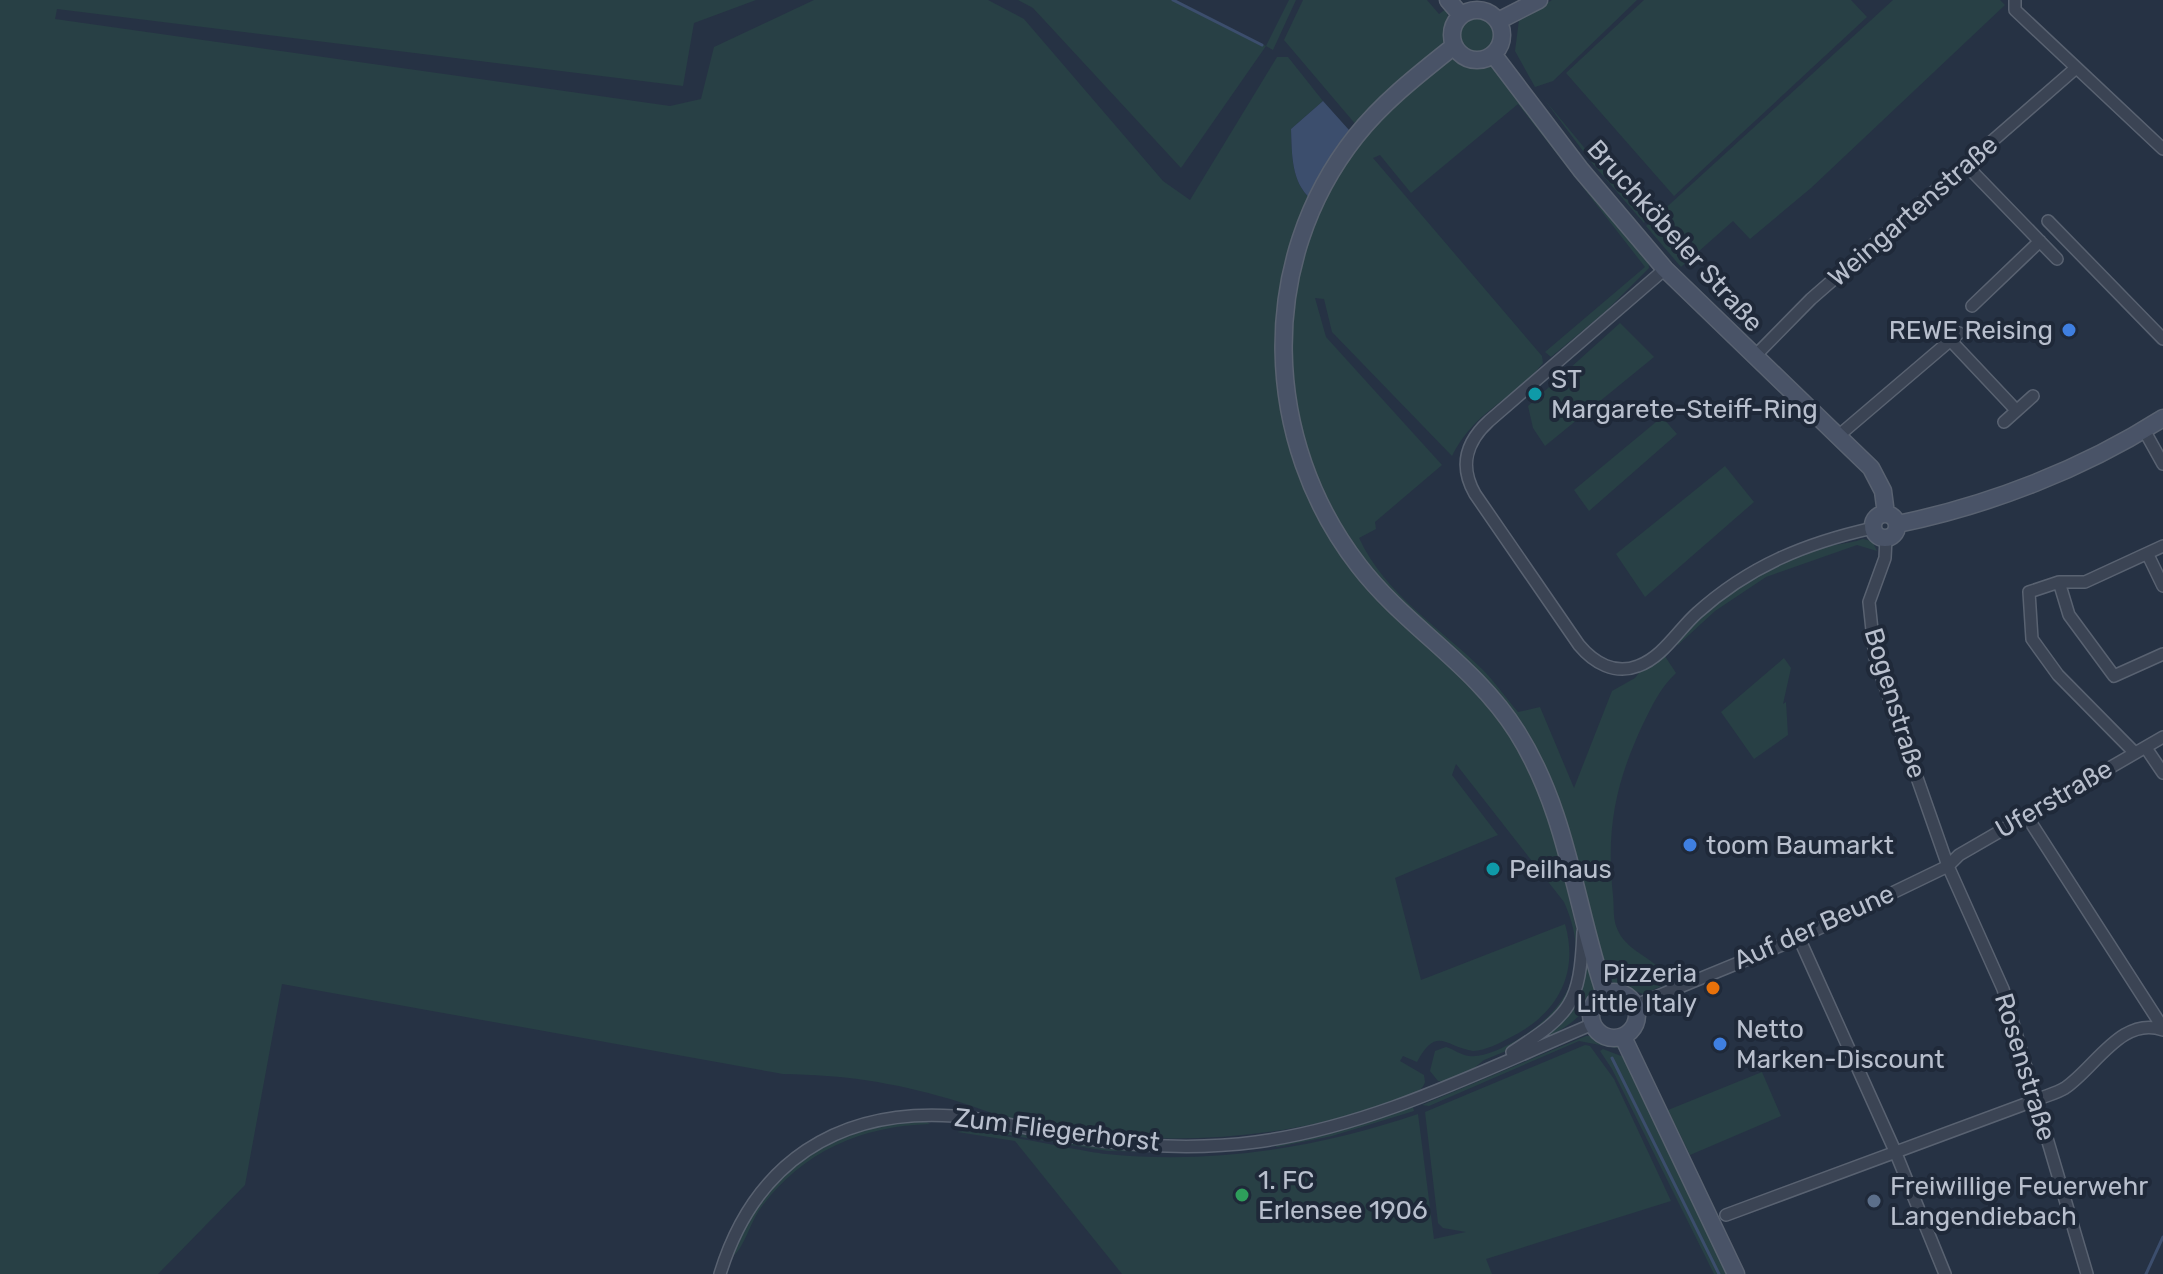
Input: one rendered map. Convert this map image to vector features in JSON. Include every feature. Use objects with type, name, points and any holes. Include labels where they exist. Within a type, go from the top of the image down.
[{"type":"main road","points":[[1448,0],[1461,15]]},
{"type":"main road","points":[[1498,21],[1539,0]]},
{"type":"main road","points":[[1477,10],[1498,21],[1501,42],[1493,54],[1471,60],[1454,46],[1452,29],[1461,15],[1477,10]]},
{"type":"main road","points":[[1454,46],[1373,116],[1336,164],[1315,201],[1290,269],[1285,300],[1283,337],[1287,408],[1308,482],[1344,545],[1386,595],[1476,678],[1517,732],[1549,793],[1566,842],[1605,994]]},
{"type":"main road","name":"Bruchköbeler Straße","points":[[1493,54],[1581,170],[1665,269],[1871,468],[1892,519]]},
{"type":"main road","points":[[1880,533],[1876,518],[1892,519],[1983,503],[2144,430],[2163,418]]},
{"type":"main road","points":[[1619,992],[1636,1005],[1637,1020],[1623,1037],[1602,1035],[1593,1024],[1592,1010],[1605,994],[1619,992]]},
{"type":"main road","points":[[1623,1037],[1736,1274]]},
{"type":"street","points":[[2014,2],[2076,68],[2163,149]]},
{"type":"street","name":"Weingartenstraße","points":[[1754,357],[1811,299],[2076,68]]},
{"type":"street","points":[[1966,165],[2057,259]]},
{"type":"street","points":[[2048,221],[2163,339]]},
{"type":"street","points":[[1972,306],[2040,241]]},
{"type":"street","points":[[1665,269],[1489,421],[1467,451],[1467,475],[1475,494],[1579,645],[1601,665],[1621,669],[1639,666],[1660,653],[1712,600],[1763,565],[1823,539],[1880,533]]},
{"type":"street","points":[[1837,437],[1955,337],[2016,410]]},
{"type":"street","points":[[2004,422],[2033,396]]},
{"type":"street","points":[[2144,430],[2163,464]]},
{"type":"street","name":"Bogenstraße","points":[[1880,533],[1885,558],[1869,602],[1873,644],[1948,866]]},
{"type":"street","points":[[2163,546],[2085,582],[2059,582],[2029,592],[2032,639],[2058,675],[2163,773]]},
{"type":"street","points":[[2148,555],[2163,586]]},
{"type":"street","points":[[2059,582],[2069,615],[2114,676],[2163,654]]},
{"type":"street","name":"Uferstraße","points":[[1948,866],[1959,855],[2163,737]]},
{"type":"street","points":[[2026,815],[2163,1029]]},
{"type":"street","name":"Auf der Beune","points":[[1636,1005],[1799,938],[1948,866]]},
{"type":"street","name":"Rosenstraße","points":[[1948,866],[2003,989],[2087,1274]]},
{"type":"street","points":[[1478,1074],[1542,1035],[1563,1015],[1576,993],[1582,969],[1584,915]]},
{"type":"street","points":[[1799,938],[1895,1151],[1945,1274]]},
{"type":"street","name":"Zum Fliegerhorst","points":[[720,1274],[741,1220],[770,1180],[813,1145],[859,1125],[926,1115],[976,1118],[1098,1140],[1169,1144],[1246,1143],[1293,1135],[1374,1114],[1478,1074],[1593,1024]]},
{"type":"street","points":[[1726,1215],[2065,1088],[2131,1032],[2141,1026],[2163,1029]]},
{"type":"green space","points":[[0,0],[756,0],[694,23],[683,86],[57,9],[55,19],[670,106],[701,99],[714,47],[814,0],[988,0],[1024,19],[1163,181],[1190,200],[1277,57],[1288,57],[1323,101],[1291,129],[1296,176],[1311,199],[1278,336],[1325,524],[1472,682],[1512,735],[1545,795],[1579,941],[1579,969],[1562,1014],[1511,1049],[1484,1060],[1469,1072],[1445,1082],[1438,1081],[1430,1071],[1435,1051],[1446,1047],[1466,1055],[1480,1055],[1505,1047],[1535,1028],[1563,999],[1575,964],[1576,945],[1564,902],[1456,764],[1452,775],[1498,835],[1395,878],[1421,980],[1565,924],[1569,961],[1560,992],[1551,1006],[1525,1029],[1483,1049],[1473,1051],[1436,1041],[1430,1044],[1417,1062],[1403,1056],[1400,1061],[1424,1075],[1425,1082],[1416,1093],[1400,1100],[1327,1121],[1245,1135],[1120,1137],[1037,1126],[888,1084],[783,1074],[282,984],[245,1185],[158,1274],[0,1274]]},
{"type":"green space","points":[[1018,0],[1172,0],[1266,46],[1181,168],[1033,8]]},
{"type":"green space","points":[[1289,0],[1296,0],[1273,50],[1266,46]]},
{"type":"green space","points":[[1303,0],[1427,0],[1439,14],[1446,9],[1450,25],[1442,46],[1425,58],[1357,126],[1284,40]]},
{"type":"green space","points":[[1552,0],[1637,0],[1553,81],[1535,87],[1515,51],[1519,20]]},
{"type":"green space","points":[[1644,0],[1851,0],[1867,17],[1674,196],[1566,73]]},
{"type":"green space","points":[[1893,0],[2000,0],[2005,5],[1811,188],[1750,239],[1733,221],[1681,267],[1646,226]]},
{"type":"green space","points":[[1476,14],[1490,20],[1496,34],[1490,48],[1476,54],[1462,48],[1456,34],[1462,20]]},
{"type":"green space","points":[[1449,59],[1491,66],[1648,256],[1649,268],[1605,312],[1551,357],[1545,352],[1645,267],[1518,104],[1411,193],[1380,155],[1373,158],[1542,356],[1543,363],[1520,387],[1472,427],[1452,456],[1332,332],[1324,299],[1315,298],[1326,337],[1442,465],[1375,522],[1376,529],[1359,538],[1370,558],[1398,593],[1482,669],[1518,712],[1540,707],[1574,788],[1612,691],[1635,678],[1659,647],[1676,673],[1657,697],[1633,746],[1619,787],[1612,828],[1611,872],[1616,926],[1627,943],[1658,967],[1669,983],[1643,994],[1612,982],[1605,968],[1574,845],[1556,795],[1526,735],[1368,570],[1326,504],[1293,411],[1290,303],[1305,240],[1341,166],[1378,118]]},
{"type":"green space","points":[[1544,99],[1645,221],[1644,223],[1592,163]]},
{"type":"green space","points":[[1620,323],[1654,357],[1545,446],[1533,428],[1528,406]]},
{"type":"green space","points":[[1662,417],[1677,434],[1589,511],[1574,490]]},
{"type":"green space","points":[[1725,466],[1754,502],[1645,597],[1616,554]]},
{"type":"green space","points":[[1863,539],[1872,541],[1877,551],[1857,545],[1766,577],[1715,611],[1678,645],[1676,642],[1721,602],[1771,567],[1808,551]]},
{"type":"green space","points":[[1784,658],[1791,668],[1783,704],[1786,702],[1788,735],[1754,759],[1721,712]]},
{"type":"green space","points":[[1585,958],[1593,972],[1593,996],[1578,1017],[1543,1040],[1565,1018]]},
{"type":"green space","points":[[1586,1036],[1597,1036],[1621,1049],[1579,1041],[1429,1106],[1422,1105]]},
{"type":"green space","points":[[1585,1045],[1590,1046],[1614,1079],[1671,1201],[1486,1259],[1492,1274],[1122,1274],[1015,1141],[957,1132],[984,1133],[1106,1154],[1186,1157],[1264,1151],[1303,1144],[1418,1114],[1434,1239],[1466,1232],[1443,1228],[1438,1223],[1425,1112]]},
{"type":"green space","points":[[1603,1049],[1621,1056],[1625,1054],[1732,1274],[1714,1274],[1612,1069],[1600,1051]]},
{"type":"green space","points":[[1762,1072],[1781,1116],[1690,1155],[1668,1110]]},
{"type":"green space","points":[[1413,1107],[1414,1111],[1332,1136],[1277,1147],[1271,1144]]},
{"type":"green space","points":[[924,1120],[930,1124],[880,1130],[834,1146],[794,1172],[760,1209],[733,1256],[738,1237],[756,1208],[773,1188],[810,1156],[851,1135]]},
{"type":"green space","points":[[965,1123],[1098,1147],[1221,1153],[1108,1151],[958,1127]]},
{"type":"water","points":[[1323,101],[1349,130],[1333,153],[1311,199],[1296,176],[1291,129]]},
{"type":"waterway","points":[[1173,0],[1262,45]]},
{"type":"waterway","points":[[1612,1058],[1719,1274]]},
{"type":"waterway","points":[[2146,1274],[2163,1237]]},
{"type":"place","name":"REWE Reising","points":[[2069,330]]},
{"type":"place","name":"ST Margarete-Steiff-Ring","points":[[1535,394]]},
{"type":"place","name":"toom Baumarkt","points":[[1690,845]]},
{"type":"place","name":"Peilhaus","points":[[1493,869]]},
{"type":"place","name":"Pizzeria Little Italy","points":[[1713,988]]},
{"type":"place","name":"Netto Marken-Discount","points":[[1720,1044]]},
{"type":"place","name":"1. FC Erlensee 1906","points":[[1242,1195]]},
{"type":"place","name":"Freiwillige Feuerwehr Langendiebach","points":[[1874,1201]]}]
